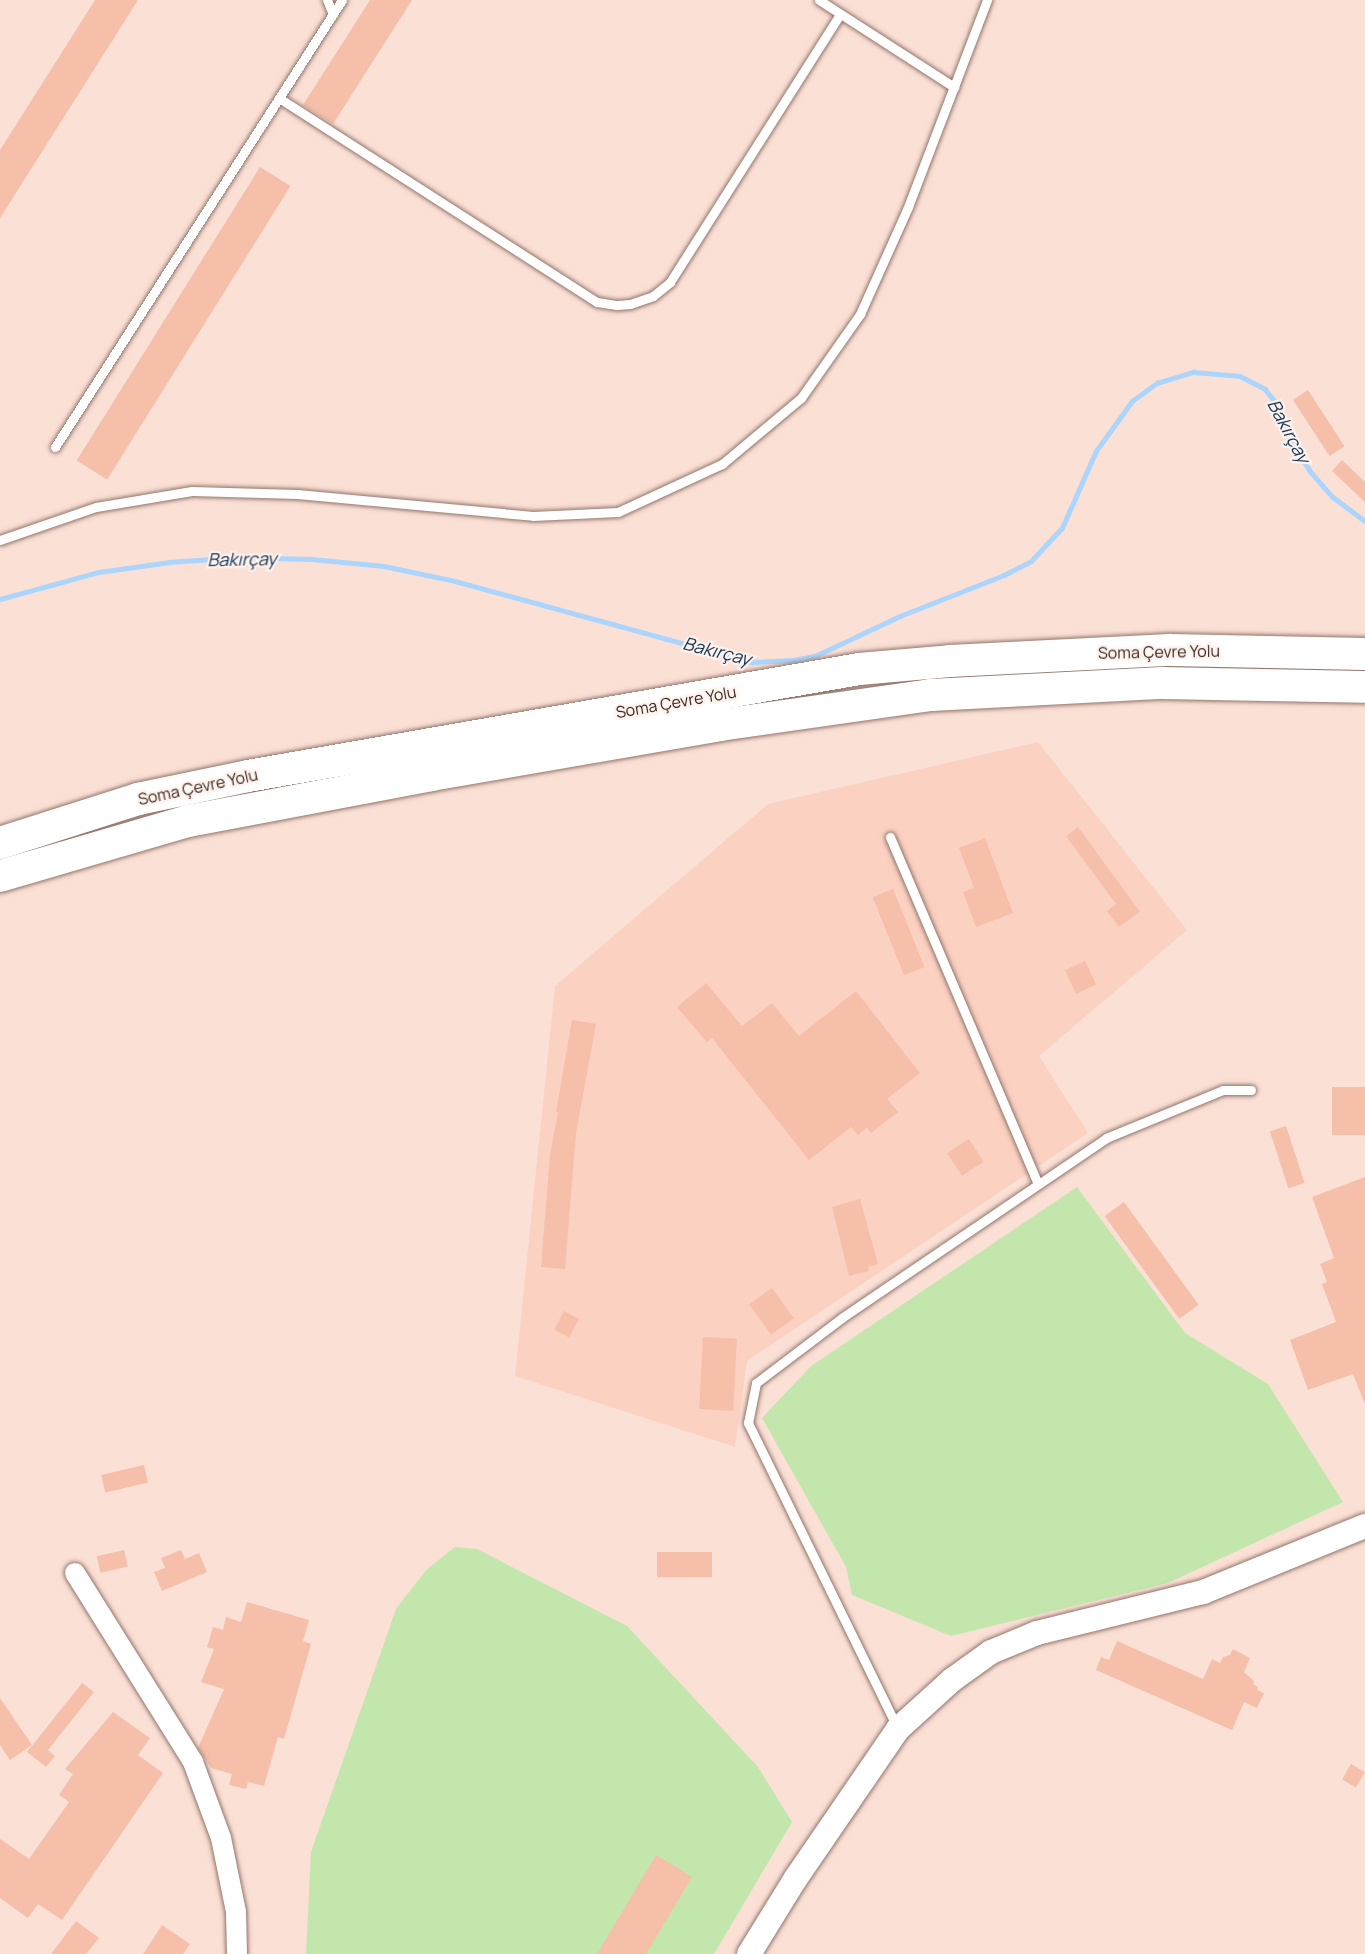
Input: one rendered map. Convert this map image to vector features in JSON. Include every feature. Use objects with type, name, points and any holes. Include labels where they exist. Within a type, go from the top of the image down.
[{"type":"highway","name":"Soma Çevre Yolu","points":[[0,843],[138,799],[248,776],[859,669],[950,661],[1170,650],[1360,653]]},
{"type":"highway","name":"Soma Çevre Yolu","points":[[0,876],[188,821],[431,775],[720,725],[931,695],[1163,682],[1365,687]]},
{"type":"highway","points":[[1314,686],[1365,696]]},
{"type":"street","points":[[749,1954],[796,1878],[898,1729],[952,1680],[991,1652],[1037,1633],[1203,1592],[1365,1526]]},
{"type":"street","points":[[75,1574],[193,1762],[221,1838],[236,1912],[237,1954]]},
{"type":"lane","points":[[327,0],[333,14]]},
{"type":"lane","points":[[55,447],[342,0]]},
{"type":"lane","points":[[819,0],[954,87]]},
{"type":"lane","points":[[0,540],[96,507],[192,491],[297,494],[533,516],[618,512],[722,464],[801,398],[860,314],[908,207],[987,0]]},
{"type":"lane","points":[[279,98],[597,302],[630,304],[653,296],[670,282],[840,14]]},
{"type":"lane","points":[[890,837],[1038,1184]]},
{"type":"lane","points":[[898,1729],[748,1423],[756,1383],[843,1317],[1106,1138],[1223,1090],[1251,1090]]},
{"type":"shaded area","points":[[1038,742],[1187,930],[1039,1056],[1088,1133],[747,1361],[735,1447],[515,1376],[555,986],[768,804]]},
{"type":"green space","points":[[1077,1187],[1185,1333],[1268,1384],[1343,1502],[1168,1583],[951,1636],[852,1595],[846,1567],[762,1418],[811,1366]]},
{"type":"green space","points":[[455,1547],[477,1549],[627,1626],[758,1767],[792,1822],[714,1954],[306,1954],[311,1852],[396,1609],[426,1570]]},
{"type":"building","points":[[95,0],[138,0],[0,218],[0,150]]},
{"type":"building","points":[[370,0],[412,0],[333,124],[303,105]]},
{"type":"building","points":[[260,167],[291,186],[107,480],[77,460]]},
{"type":"building","points":[[1308,390],[1344,446],[1329,456],[1293,400]]},
{"type":"building","points":[[1342,460],[1365,482],[1365,502],[1332,471]]},
{"type":"building","points":[[1078,827],[1140,912],[1119,927],[1107,911],[1116,904],[1066,836]]},
{"type":"building","points":[[985,838],[1013,913],[976,927],[963,892],[974,888],[959,848]]},
{"type":"building","points":[[893,889],[924,967],[904,975],[873,897]]},
{"type":"building","points":[[1085,961],[1096,985],[1076,994],[1065,970]]},
{"type":"building","points":[[706,983],[742,1026],[772,1003],[799,1036],[856,991],[920,1073],[887,1099],[898,1112],[871,1133],[867,1127],[858,1135],[851,1127],[809,1160],[712,1038],[707,1042],[677,1007]]},
{"type":"building","points":[[572,1020],[596,1024],[576,1133],[565,1269],[541,1267],[550,1155]]},
{"type":"building","points":[[1332,1087],[1365,1087],[1365,1135],[1332,1135]]},
{"type":"building","points":[[1286,1126],[1305,1183],[1288,1188],[1270,1131]]},
{"type":"building","points":[[969,1139],[984,1162],[962,1176],[947,1153]]},
{"type":"building","points":[[1365,1177],[1364,1402],[1353,1374],[1308,1390],[1290,1340],[1336,1322],[1322,1284],[1327,1282],[1320,1264],[1334,1258],[1312,1197]]},
{"type":"building","points":[[860,1199],[878,1264],[868,1267],[869,1271],[849,1276],[832,1207]]},
{"type":"building","points":[[1124,1202],[1199,1305],[1179,1319],[1105,1216]]},
{"type":"building","points":[[772,1288],[794,1318],[771,1334],[749,1304]]},
{"type":"building","points":[[564,1311],[579,1319],[569,1338],[554,1330]]},
{"type":"building","points":[[703,1337],[737,1339],[733,1411],[699,1409]]},
{"type":"building","points":[[144,1465],[148,1483],[105,1492],[101,1475]]},
{"type":"building","points":[[124,1550],[128,1567],[101,1573],[97,1556]]},
{"type":"building","points":[[181,1550],[185,1559],[199,1553],[207,1572],[162,1591],[154,1572],[165,1568],[161,1558]]},
{"type":"building","points":[[657,1552],[712,1552],[712,1577],[657,1577]]},
{"type":"building","points":[[247,1602],[309,1620],[303,1641],[311,1644],[284,1739],[278,1737],[264,1786],[248,1782],[246,1789],[229,1785],[232,1774],[211,1768],[198,1748],[224,1689],[201,1682],[214,1649],[207,1647],[213,1627],[223,1630],[226,1617],[241,1622]]},
{"type":"building","points":[[1117,1641],[1203,1679],[1212,1659],[1220,1663],[1223,1657],[1230,1655],[1233,1649],[1250,1658],[1244,1672],[1254,1681],[1253,1684],[1258,1687],[1257,1690],[1264,1693],[1257,1708],[1244,1702],[1232,1730],[1096,1670],[1101,1657],[1109,1660]]},
{"type":"building","points":[[82,1683],[94,1692],[48,1750],[55,1756],[46,1767],[27,1752]]},
{"type":"building","points":[[0,1698],[32,1745],[10,1760],[0,1745]]},
{"type":"building","points":[[113,1712],[150,1738],[138,1755],[163,1773],[62,1920],[38,1904],[28,1918],[0,1898],[0,1839],[29,1859],[69,1802],[59,1795],[73,1774],[65,1769]]},
{"type":"building","points":[[1351,1764],[1365,1772],[1356,1788],[1342,1780]]},
{"type":"building","points":[[656,1855],[692,1877],[646,1954],[597,1954]]},
{"type":"building","points":[[76,1921],[99,1938],[86,1954],[51,1954]]},
{"type":"building","points":[[162,1925],[190,1944],[183,1954],[143,1954]]},
{"type":"waterway","name":"Bakırçay","points":[[0,599],[99,572],[169,562],[240,557],[312,559],[384,566],[455,581],[752,662],[794,660],[815,656],[900,616],[1004,575],[1031,561],[1062,528],[1096,451],[1132,401],[1157,383],[1194,372],[1240,376],[1265,389],[1277,404],[1291,439],[1310,471],[1333,497],[1365,521]]}]
